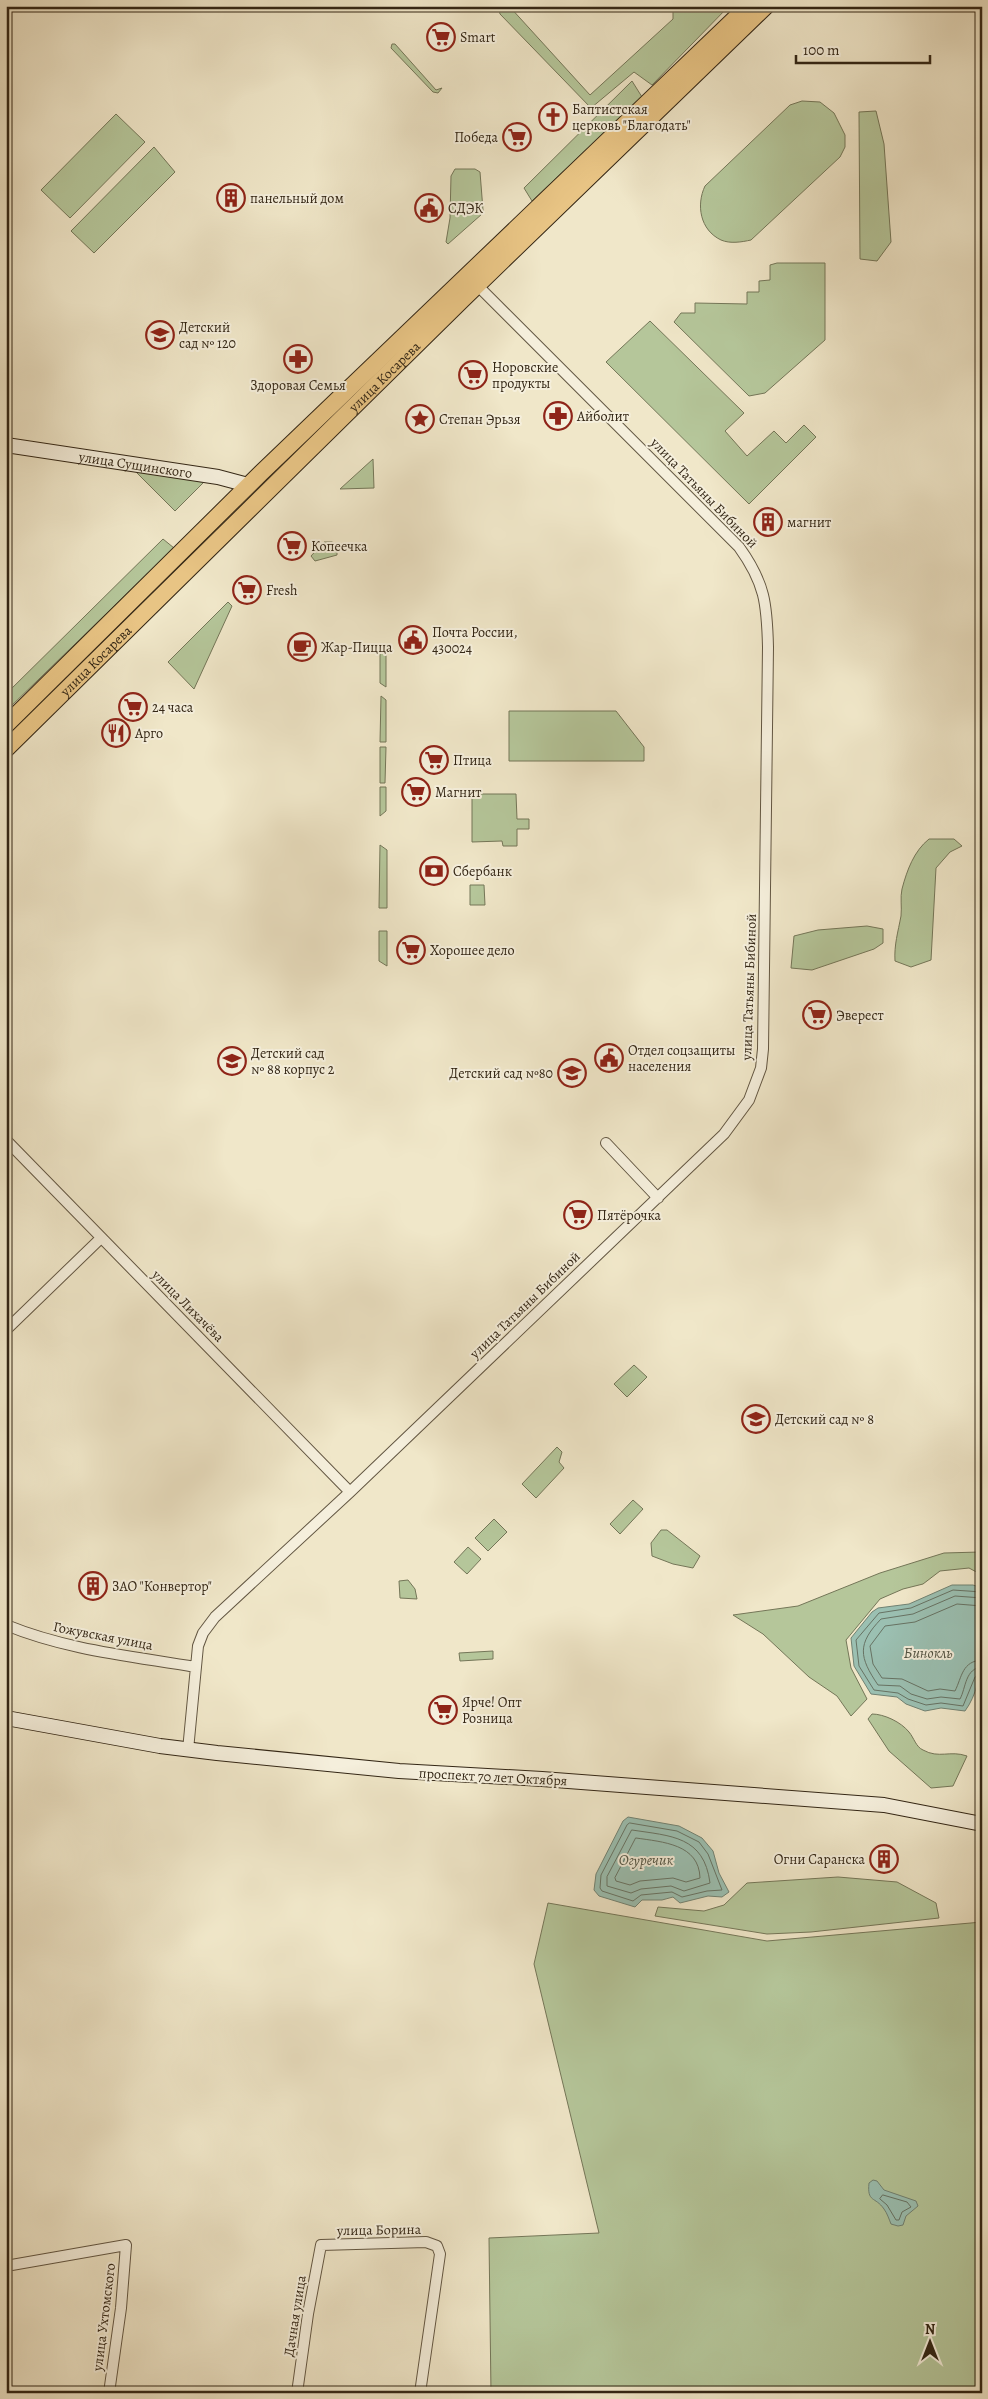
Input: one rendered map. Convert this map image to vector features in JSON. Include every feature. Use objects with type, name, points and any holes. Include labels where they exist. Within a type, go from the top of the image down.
[{"type":"main road","name":"улица Косарева","points":[[6,749],[261,497],[472,280],[748,6]]},
{"type":"main road","name":"улица Косарева","points":[[6,725],[248,485],[472,280],[766,6]]},
{"type":"main road","name":"улица Сущинского","points":[[6,445],[218,477],[248,485],[261,497]]},
{"type":"main road","name":"проспект 70 лет Октября","points":[[6,1718],[188,1750],[399,1771],[542,1779],[884,1805],[982,1824]]},
{"type":"street","name":"улица Татьяны Бибиной","points":[[188,1750],[198,1646],[203,1633],[216,1616],[350,1492],[724,1134],[740,1115],[749,1100],[761,1068],[765,977],[768,647],[764,597],[754,567],[739,547],[472,280]]},
{"type":"street","name":"улица Лихачёва","points":[[6,1140],[350,1492]]},
{"type":"street","points":[[606,1143],[658,1198]]},
{"type":"street","points":[[6,1330],[101,1238]]},
{"type":"street","name":"Гожувская улица","points":[[6,1624],[29,1634],[81,1648],[195,1667]]},
{"type":"street","name":"улица Борина","points":[[321,2244],[426,2242],[437,2246],[440,2254],[420,2393]]},
{"type":"street","name":"Дачная улица","points":[[297,2393],[308,2314],[321,2244]]},
{"type":"street","name":"улица Ухтомского","points":[[6,2266],[126,2245],[121,2308],[109,2393]]},
{"type":"shaded area","points":[[498,6],[509,6],[590,95],[673,19],[673,6],[729,6],[652,85],[634,72],[591,108],[500,14]]},
{"type":"shaded area","points":[[392,44],[395,44],[436,90],[442,88],[438,93],[433,92],[391,48]]},
{"type":"shaded area","points":[[632,81],[642,97],[532,201],[524,188]]},
{"type":"shaded area","points":[[802,101],[820,102],[834,113],[845,135],[845,147],[840,157],[751,240],[732,242],[721,240],[714,236],[704,224],[702,216],[701,201],[705,186],[790,105]]},
{"type":"shaded area","points":[[876,111],[884,144],[891,242],[877,261],[860,259],[859,112]]},
{"type":"shaded area","points":[[116,114],[145,142],[70,218],[41,190]]},
{"type":"shaded area","points":[[154,147],[175,172],[94,253],[71,231]]},
{"type":"shaded area","points":[[455,169],[475,169],[480,172],[483,210],[482,214],[448,244],[446,242],[450,218],[451,176]]},
{"type":"shaded area","points":[[777,263],[825,263],[825,340],[765,393],[749,396],[674,322],[681,313],[695,313],[695,303],[747,304],[747,292],[759,292],[759,281],[770,280],[770,265]]},
{"type":"shaded area","points":[[650,321],[744,413],[725,431],[747,456],[774,431],[786,443],[804,425],[816,437],[749,504],[606,362]]},
{"type":"shaded area","points":[[373,459],[374,488],[340,489]]},
{"type":"shaded area","points":[[131,467],[206,480],[175,511]]},
{"type":"shaded area","points":[[163,539],[174,548],[6,711],[6,694]]},
{"type":"shaded area","points":[[324,542],[332,542],[337,545],[337,555],[315,561],[311,556]]},
{"type":"shaded area","points":[[228,602],[232,606],[194,689],[168,662]]},
{"type":"shaded area","points":[[380,652],[386,652],[386,687],[380,683]]},
{"type":"shaded area","points":[[381,696],[386,700],[386,742],[380,742]]},
{"type":"shaded area","points":[[509,711],[616,711],[644,747],[644,761],[509,761]]},
{"type":"shaded area","points":[[380,747],[386,747],[385,783],[380,783]]},
{"type":"shaded area","points":[[380,787],[386,787],[386,811],[380,816]]},
{"type":"shaded area","points":[[472,794],[516,794],[517,819],[529,819],[529,829],[517,829],[517,846],[503,846],[502,841],[472,842]]},
{"type":"shaded area","points":[[929,839],[954,839],[962,846],[950,852],[936,868],[931,960],[911,967],[895,961],[901,916],[901,892],[912,861],[919,849]]},
{"type":"shaded area","points":[[380,845],[387,850],[387,908],[379,908]]},
{"type":"shaded area","points":[[470,885],[484,885],[485,905],[470,905]]},
{"type":"shaded area","points":[[867,926],[883,929],[883,943],[874,949],[812,970],[791,968],[794,936],[818,930]]},
{"type":"shaded area","points":[[379,931],[387,931],[387,966],[379,961]]},
{"type":"shaded area","points":[[634,1365],[647,1377],[627,1397],[614,1384]]},
{"type":"shaded area","points":[[557,1447],[562,1452],[559,1462],[564,1468],[536,1498],[522,1484]]},
{"type":"shaded area","points":[[633,1500],[643,1509],[620,1534],[610,1524]]},
{"type":"shaded area","points":[[494,1519],[507,1532],[488,1551],[475,1538]]},
{"type":"shaded area","points":[[661,1530],[667,1530],[700,1556],[693,1568],[673,1564],[652,1556],[651,1543]]},
{"type":"shaded area","points":[[468,1547],[481,1559],[467,1574],[454,1562]]},
{"type":"shaded area","points":[[980,1552],[982,1575],[969,1568],[940,1571],[923,1584],[903,1589],[880,1599],[846,1640],[851,1668],[867,1699],[851,1716],[837,1696],[809,1677],[763,1634],[733,1615],[798,1606],[880,1573],[944,1553]]},
{"type":"shaded area","points":[[408,1580],[415,1589],[417,1599],[400,1598],[399,1581]]},
{"type":"shaded area","points":[[493,1651],[493,1659],[460,1661],[459,1653]]},
{"type":"shaded area","points":[[872,1714],[887,1717],[902,1725],[919,1747],[929,1753],[961,1754],[967,1756],[953,1786],[931,1788],[889,1751],[868,1719]]},
{"type":"shaded area","points":[[838,1877],[897,1882],[936,1903],[939,1918],[811,1932],[767,1934],[655,1916],[658,1907],[704,1911],[724,1905],[747,1883]]},
{"type":"shaded area","points":[[548,1903],[767,1941],[982,1922],[982,2393],[491,2393],[489,2238],[599,2233],[534,1964]]},
{"type":"water","name":"Бинокль","points":[[952,1585],[973,1585],[982,1588],[983,1635],[980,1668],[977,1684],[965,1711],[941,1708],[925,1711],[906,1704],[897,1697],[871,1694],[854,1666],[851,1638],[872,1612],[878,1608],[909,1604]]},
{"type":"water","name":"Огуречик","points":[[628,1817],[679,1826],[702,1838],[713,1851],[719,1873],[729,1892],[722,1897],[708,1896],[680,1903],[673,1897],[662,1900],[642,1900],[635,1907],[599,1896],[594,1890],[596,1874],[623,1821]]},
{"type":"water","points":[[873,2180],[877,2181],[884,2190],[916,2201],[918,2206],[906,2216],[903,2225],[891,2224],[881,2205],[870,2197],[869,2183]]},
{"type":"place","name":"Smart","points":[[441,37]]},
{"type":"place","name":"Баптистская церковь \"Благодать\"","points":[[553,117]]},
{"type":"place","name":"Победа","points":[[517,137]]},
{"type":"place","name":"панельный дом","points":[[231,198]]},
{"type":"place","name":"СДЭК","points":[[429,208]]},
{"type":"place","name":"Детский сад № 120","points":[[160,335]]},
{"type":"place","name":"Здоровая Семья","points":[[298,359]]},
{"type":"place","name":"Норовские продукты","points":[[473,375]]},
{"type":"place","name":"Айболит","points":[[558,416]]},
{"type":"place","name":"Степан Эрьзя","points":[[420,419]]},
{"type":"place","name":"магнит","points":[[768,522]]},
{"type":"place","name":"Копеечка","points":[[292,546]]},
{"type":"place","name":"Fresh","points":[[247,590]]},
{"type":"place","name":"Почта России, 430024","points":[[413,640]]},
{"type":"place","name":"Жар-Пицца","points":[[302,647]]},
{"type":"place","name":"24 часа","points":[[133,707]]},
{"type":"place","name":"Арго","points":[[116,733]]},
{"type":"place","name":"Птица","points":[[434,760]]},
{"type":"place","name":"Магнит","points":[[416,792]]},
{"type":"place","name":"Сбербанк","points":[[434,871]]},
{"type":"place","name":"Хорошее дело","points":[[411,950]]},
{"type":"place","name":"Эверест","points":[[817,1015]]},
{"type":"place","name":"Отдел соцзащиты населения","points":[[609,1058]]},
{"type":"place","name":"Детский сад № 88 корпус 2","points":[[232,1061]]},
{"type":"place","name":"Детский сад №80","points":[[572,1073]]},
{"type":"place","name":"Пятёрочка","points":[[578,1215]]},
{"type":"place","name":"Детский сад № 8","points":[[756,1419]]},
{"type":"place","name":"ЗАО \"Конвертор\"","points":[[93,1586]]},
{"type":"place","name":"Ярче! Опт Розница","points":[[443,1710]]},
{"type":"place","name":"Огни Саранска","points":[[884,1859]]}]
